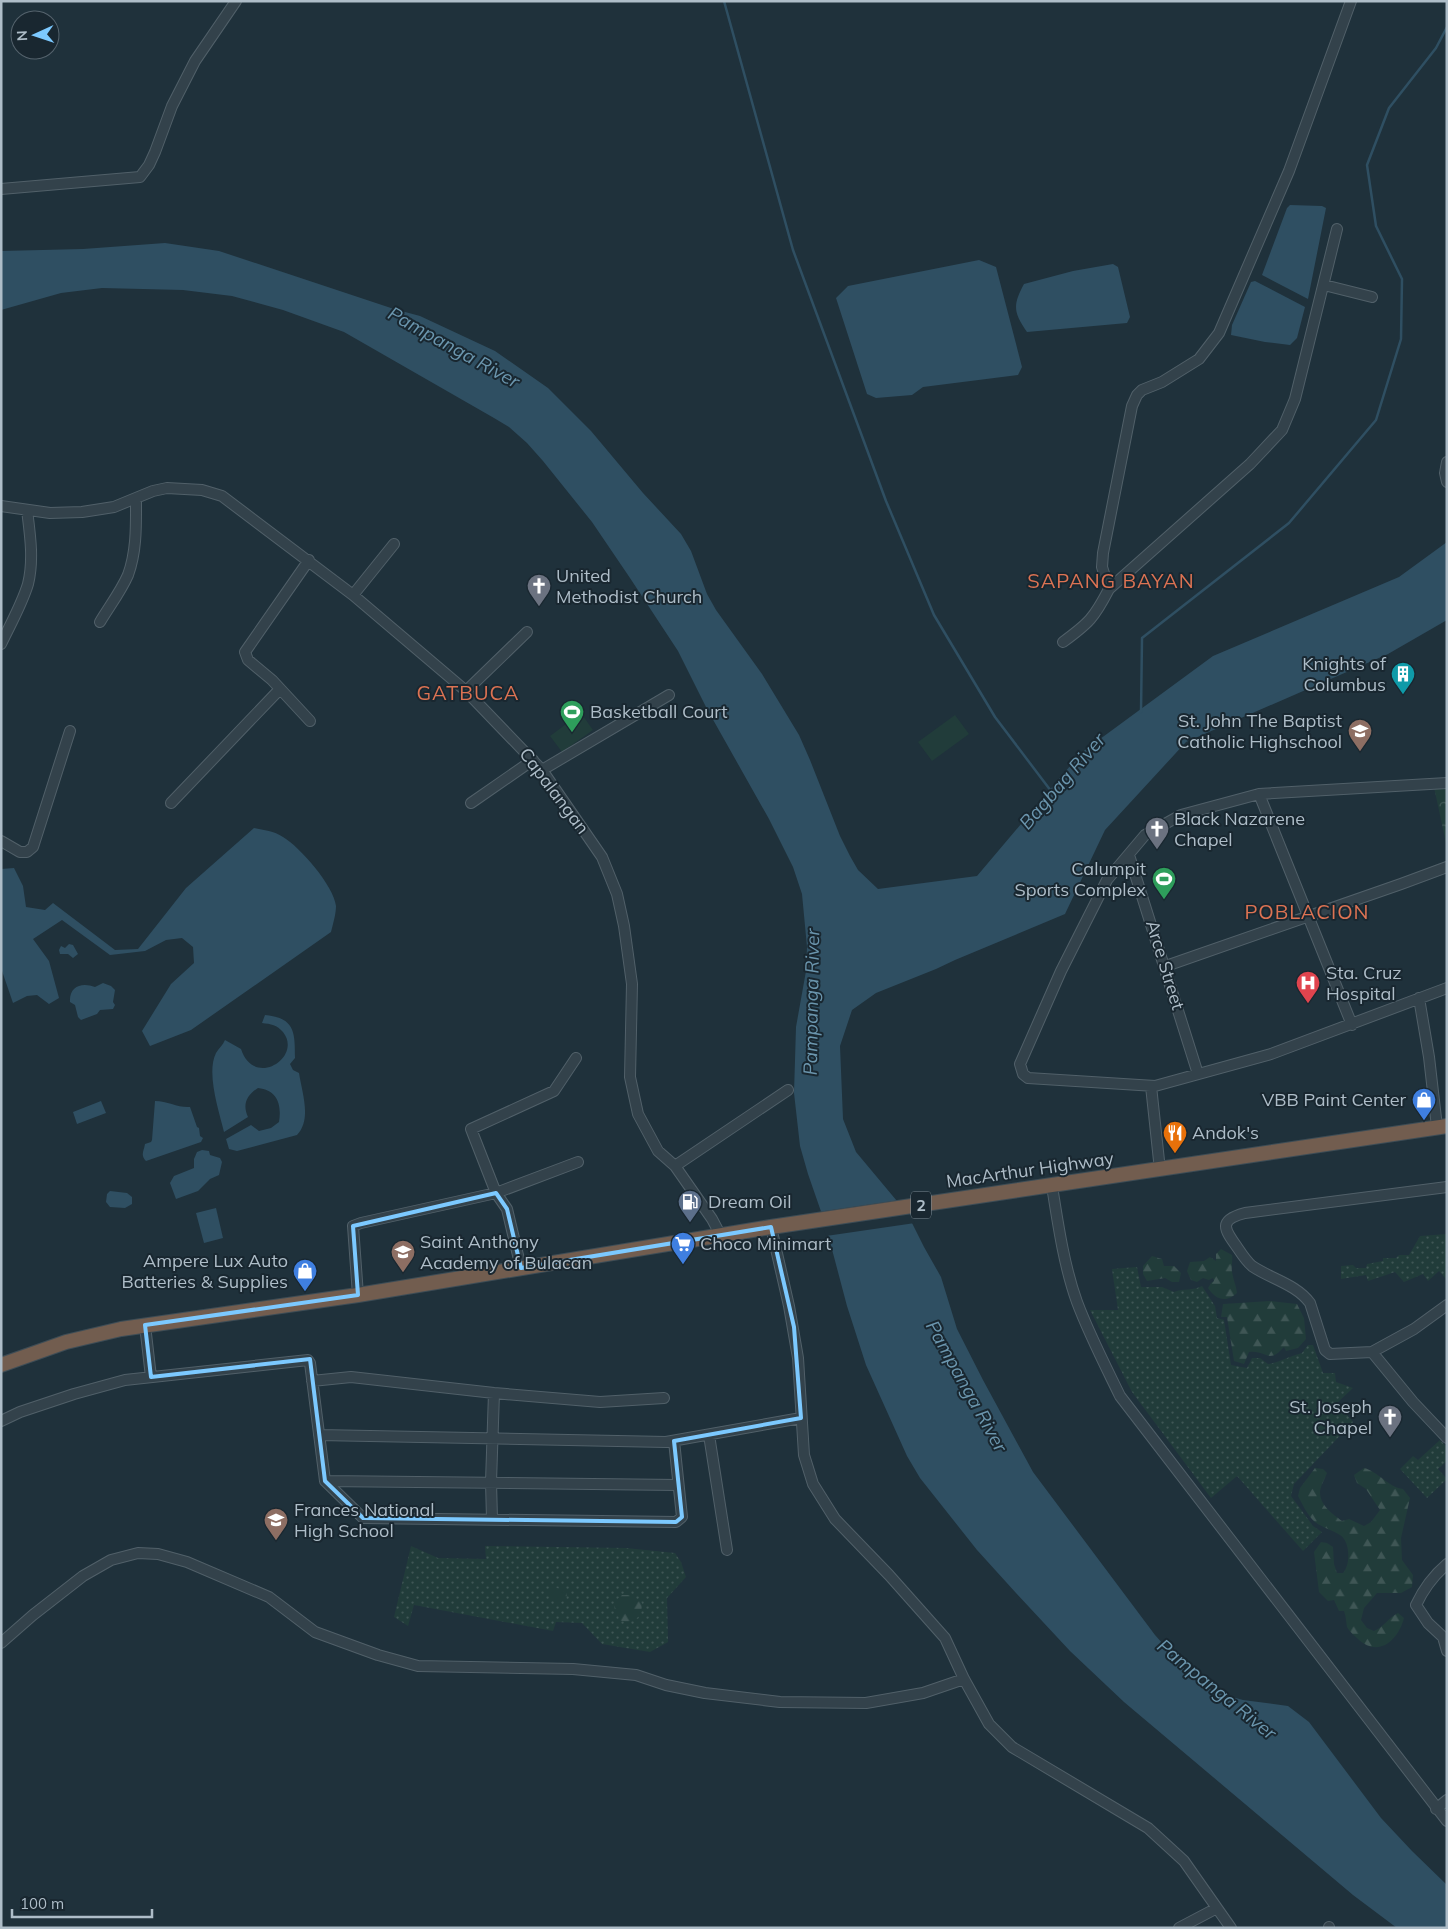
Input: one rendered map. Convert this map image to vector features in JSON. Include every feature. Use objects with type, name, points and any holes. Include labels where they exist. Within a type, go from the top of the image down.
[{"type":"highway","name":"MacArthur Highway","points":[[1,1365],[79,1338],[145,1325],[358,1294],[771,1227],[1160,1170],[1442,1126]]},
{"type":"street","points":[[1,189],[140,177],[149,165],[172,106],[195,61],[236,1]]},
{"type":"street","points":[[1109,589],[1102,567],[1103,553],[1132,406],[1137,395],[1142,390],[1162,382],[1199,359],[1219,333],[1289,171],[1351,1]]},
{"type":"street","points":[[1062,642],[1090,622],[1098,612],[1109,589],[1244,470],[1282,430],[1295,399],[1337,229]]},
{"type":"street","points":[[1324,285],[1372,297]]},
{"type":"street","points":[[1447,462],[1445,473],[1447,482]]},
{"type":"street","name":"Capalangan","points":[[1,506],[50,513],[82,512],[114,507],[153,491],[167,488],[202,490],[222,496],[353,595],[466,691],[542,770],[602,857],[617,894],[624,926],[632,984],[630,1077],[638,1114],[658,1150],[675,1166],[712,1219],[721,1236]]},
{"type":"street","points":[[100,622],[127,577],[133,558],[136,529],[136,498]]},
{"type":"street","points":[[1,644],[28,584],[30,558],[27,510]]},
{"type":"street","points":[[353,595],[394,544]]},
{"type":"street","points":[[309,560],[245,652],[248,660],[280,689],[310,721]]},
{"type":"street","points":[[466,691],[527,632]]},
{"type":"street","points":[[171,804],[280,689]]},
{"type":"street","points":[[542,770],[669,695]]},
{"type":"street","points":[[1,841],[20,852],[27,852],[33,847],[70,730]]},
{"type":"street","points":[[471,803],[533,760]]},
{"type":"street","points":[[1447,783],[1259,794],[1181,815],[1145,836],[1107,880],[1061,971],[1020,1064],[1023,1074],[1028,1078],[1151,1086],[1271,1054],[1447,988]]},
{"type":"street","points":[[1259,794],[1352,1025]]},
{"type":"street","name":"Arce Street","points":[[1130,855],[1198,1074]]},
{"type":"street","points":[[1166,966],[1447,867]]},
{"type":"street","points":[[1419,998],[1442,1126]]},
{"type":"street","points":[[521,1268],[507,1209],[496,1193],[471,1129],[554,1091],[576,1058]]},
{"type":"street","points":[[1151,1086],[1160,1170]]},
{"type":"street","points":[[675,1166],[788,1090]]},
{"type":"street","points":[[358,1294],[353,1226],[496,1193],[578,1162]]},
{"type":"street","points":[[1047,1187],[1076,1300],[1093,1341],[1120,1396],[1447,1821]]},
{"type":"street","points":[[1447,1187],[1245,1213],[1234,1215],[1227,1220],[1225,1226],[1227,1233],[1248,1262],[1298,1290],[1306,1297],[1310,1303],[1325,1350],[1330,1354],[1372,1352],[1414,1329],[1447,1306]]},
{"type":"street","points":[[771,1227],[794,1327],[798,1358],[804,1455],[813,1484],[835,1519],[889,1575],[945,1638],[964,1679],[989,1724],[1012,1747],[1148,1828],[1184,1861],[1231,1928]]},
{"type":"street","points":[[145,1325],[151,1377]]},
{"type":"street","points":[[1372,1352],[1413,1402],[1447,1438]]},
{"type":"street","points":[[1,1421],[20,1412],[74,1394],[125,1380],[308,1360],[310,1362],[325,1481],[363,1518],[676,1522],[682,1517],[674,1441]]},
{"type":"street","points":[[312,1381],[351,1377],[494,1393],[600,1402],[664,1398]]},
{"type":"street","points":[[492,1519],[491,1482],[494,1393]]},
{"type":"street","points":[[319,1435],[674,1441],[801,1418]]},
{"type":"street","points":[[709,1435],[727,1550]]},
{"type":"street","points":[[325,1481],[678,1485]]},
{"type":"street","points":[[1,1643],[83,1576],[111,1560],[138,1553],[158,1554],[187,1562],[268,1597],[315,1632],[378,1655],[418,1666],[582,1670],[636,1675],[666,1685],[780,1702],[866,1702],[923,1693],[964,1679]]},
{"type":"street","points":[[1447,1564],[1429,1584],[1416,1605],[1428,1624],[1443,1637],[1447,1651]]},
{"type":"street","points":[[1436,1808],[1447,1800]]},
{"type":"street","points":[[1179,1928],[1217,1908]]},
{"type":"highlighted area","points":[[496,1193],[507,1209],[521,1268],[771,1227],[794,1327],[801,1418],[674,1441],[682,1517],[676,1522],[363,1518],[325,1481],[310,1359],[151,1377],[145,1325],[358,1295],[353,1226]]},
{"type":"green space","name":"Basketball Court","points":[[581,713],[593,730],[562,752],[550,736]]},
{"type":"green space","points":[[955,715],[969,734],[932,761],[918,742]]},
{"type":"green space","points":[[1434,787],[1447,787],[1447,848]]},
{"type":"green space","points":[[1447,1234],[1447,1280],[1439,1271],[1428,1281],[1423,1274],[1404,1282],[1395,1272],[1368,1281],[1366,1275],[1341,1279],[1341,1266],[1353,1265],[1356,1268],[1366,1268],[1367,1264],[1383,1261],[1383,1258],[1409,1255],[1420,1236]]},
{"type":"green space","points":[[1221,1249],[1232,1255],[1232,1272],[1237,1293],[1225,1299],[1214,1295],[1208,1288],[1214,1281],[1213,1278],[1209,1280],[1203,1278],[1197,1282],[1191,1280],[1187,1271],[1190,1262],[1204,1261],[1210,1257],[1216,1261],[1216,1254]]},
{"type":"green space","points":[[1152,1256],[1162,1259],[1164,1266],[1174,1266],[1181,1273],[1179,1282],[1172,1282],[1165,1278],[1147,1281],[1143,1274],[1143,1266]]},
{"type":"green space","points":[[1137,1267],[1141,1287],[1162,1287],[1174,1292],[1202,1286],[1215,1306],[1217,1318],[1224,1320],[1231,1365],[1247,1368],[1252,1358],[1260,1358],[1268,1364],[1302,1353],[1308,1345],[1313,1345],[1323,1373],[1335,1373],[1336,1382],[1353,1388],[1337,1403],[1353,1422],[1294,1484],[1291,1496],[1313,1526],[1322,1532],[1303,1551],[1237,1476],[1211,1498],[1132,1392],[1090,1310],[1118,1310],[1112,1269]]},
{"type":"green space","points":[[1270,1301],[1297,1304],[1304,1318],[1306,1339],[1298,1348],[1286,1351],[1284,1347],[1271,1356],[1249,1352],[1244,1364],[1234,1361],[1227,1317],[1221,1317],[1223,1304]]},
{"type":"green space","points":[[1440,1440],[1447,1447],[1447,1461],[1438,1469],[1447,1479],[1427,1498],[1400,1469],[1413,1456],[1418,1460]]},
{"type":"green space","points":[[1315,1468],[1323,1469],[1327,1473],[1320,1490],[1322,1501],[1342,1521],[1349,1519],[1364,1526],[1371,1522],[1380,1510],[1366,1489],[1357,1483],[1354,1475],[1364,1468],[1403,1489],[1410,1498],[1401,1538],[1402,1560],[1413,1575],[1412,1587],[1401,1593],[1377,1593],[1364,1608],[1361,1620],[1367,1628],[1374,1631],[1398,1613],[1404,1618],[1397,1634],[1392,1640],[1380,1647],[1373,1647],[1358,1639],[1347,1627],[1344,1611],[1339,1611],[1334,1600],[1328,1601],[1319,1592],[1314,1552],[1321,1542],[1333,1547],[1334,1564],[1337,1573],[1343,1573],[1346,1569],[1348,1553],[1346,1542],[1343,1538],[1315,1522],[1307,1513],[1298,1496],[1300,1488]]},
{"type":"green space","points":[[411,1546],[438,1558],[486,1559],[485,1546],[626,1548],[675,1553],[681,1562],[686,1577],[667,1598],[668,1642],[650,1652],[602,1644],[582,1623],[556,1622],[553,1631],[414,1605],[408,1626],[394,1617]]},
{"type":"green space","points":[[553,1586],[567,1593],[566,1600],[560,1602],[549,1594],[550,1587]]},
{"type":"green space","points":[[622,1595],[631,1595],[642,1603],[641,1614],[636,1619],[628,1622],[619,1620],[618,1612],[615,1612],[614,1602]]},
{"type":"water","points":[[1290,205],[1322,206],[1326,208],[1308,299],[1262,275],[1287,208]]},
{"type":"water","points":[[165,243],[219,251],[420,316],[495,351],[548,388],[591,431],[643,493],[681,534],[691,551],[707,594],[716,610],[762,674],[799,735],[850,856],[858,870],[878,889],[977,876],[1081,753],[1213,656],[1399,577],[1447,542],[1447,620],[1388,654],[1186,742],[1105,830],[1065,914],[876,993],[852,1010],[840,1046],[843,1119],[856,1152],[907,1213],[941,1277],[957,1329],[1033,1472],[1155,1635],[1195,1680],[1218,1693],[1243,1700],[1288,1706],[1309,1722],[1381,1818],[1447,1885],[1447,1928],[1397,1928],[1353,1895],[1124,1702],[1070,1651],[1016,1593],[977,1550],[920,1478],[907,1456],[866,1365],[847,1306],[825,1223],[800,1146],[794,1093],[796,1027],[806,971],[807,947],[802,894],[793,867],[769,819],[707,709],[678,651],[592,522],[527,443],[509,427],[344,332],[283,310],[232,296],[183,290],[102,288],[61,293],[1,310],[1,251],[83,249]]},
{"type":"water","points":[[979,260],[996,267],[1022,367],[1018,375],[923,387],[912,395],[876,398],[867,394],[836,298],[848,286]]},
{"type":"water","points":[[1113,264],[1118,267],[1130,317],[1127,323],[1027,332],[1019,320],[1016,309],[1016,304],[1024,284],[1073,271]]},
{"type":"water","points":[[1255,281],[1305,307],[1297,338],[1290,345],[1231,335],[1232,325],[1251,282]]},
{"type":"water","points":[[254,828],[276,833],[290,842],[307,858],[323,878],[334,898],[336,906],[331,932],[191,1030],[150,1046],[142,1031],[171,984],[194,963],[193,947],[182,938],[166,940],[145,951],[110,955],[62,920],[33,939],[49,961],[59,998],[49,1004],[37,995],[27,996],[13,1003],[1,968],[1,869],[14,868],[23,886],[26,907],[45,910],[53,903],[115,950],[138,949],[186,888]]},
{"type":"water","points":[[69,944],[73,945],[78,954],[73,958],[68,954],[60,954],[61,946],[65,948]]},
{"type":"water","points":[[103,983],[115,990],[113,1002],[115,1005],[113,1009],[100,1010],[97,1014],[81,1020],[78,1017],[75,1005],[70,1002],[72,992],[81,985],[95,987]]},
{"type":"water","points":[[265,1015],[282,1019],[291,1028],[295,1041],[295,1058],[290,1064],[293,1070],[299,1073],[305,1106],[304,1121],[302,1129],[297,1135],[237,1151],[229,1149],[226,1139],[251,1125],[259,1131],[271,1128],[279,1122],[279,1104],[274,1095],[258,1088],[248,1097],[245,1108],[248,1117],[224,1132],[214,1092],[213,1061],[225,1040],[241,1049],[247,1061],[256,1067],[265,1068],[274,1065],[282,1059],[287,1051],[287,1042],[283,1032],[278,1028],[271,1024],[262,1023]]},
{"type":"water","points":[[101,1101],[106,1113],[77,1124],[73,1112]]},
{"type":"water","points":[[155,1101],[190,1107],[199,1128],[200,1136],[203,1138],[201,1142],[146,1161],[143,1153],[145,1144],[152,1140]]},
{"type":"water","points":[[202,1150],[209,1151],[210,1155],[220,1158],[222,1162],[219,1175],[210,1179],[198,1191],[176,1199],[170,1183],[174,1176],[194,1168],[194,1159],[197,1152]]},
{"type":"water","points":[[110,1191],[127,1193],[132,1197],[132,1204],[125,1208],[110,1207],[106,1202],[107,1194]]},
{"type":"water","points":[[216,1208],[223,1238],[204,1243],[196,1213]]},
{"type":"pier","points":[[900,1200],[909,1211],[915,1223],[826,1236],[818,1212]]},
{"type":"waterway","name":"Bagbag River","points":[[724,1],[793,250],[886,501],[934,615],[995,717],[1051,791]]},
{"type":"waterway","points":[[1141,712],[1142,638],[1289,523],[1376,420],[1401,339],[1402,279],[1376,226],[1367,165],[1389,108],[1436,48],[1447,27]]},
{"type":"place","name":"United Methodist Church","points":[[539,607]]},
{"type":"place","name":"Knights of Columbus","points":[[1403,695]]},
{"type":"place","name":"Basketball Court","points":[[572,733]]},
{"type":"place","name":"St. John The Baptist Catholic Highschool","points":[[1360,752]]},
{"type":"place","name":"Black Nazarene Chapel","points":[[1157,850]]},
{"type":"place","name":"Calumpit Sports Complex","points":[[1164,900]]},
{"type":"place","name":"Sta. Cruz Hospital","points":[[1308,1004]]},
{"type":"place","name":"VBB Paint Center","points":[[1424,1121]]},
{"type":"place","name":"Andok's","points":[[1175,1154]]},
{"type":"place","name":"Dream Oil","points":[[690,1223]]},
{"type":"place","name":"Choco Minimart","points":[[683,1265]]},
{"type":"place","name":"Saint Anthony Academy of Bulacan","points":[[403,1273]]},
{"type":"place","name":"Ampere Lux Auto Batteries & Supplies","points":[[305,1292]]},
{"type":"place","name":"St. Joseph Chapel","points":[[1390,1438]]},
{"type":"place","name":"Frances National High School","points":[[276,1541]]},
{"type":"district","name":"SAPANG BAYAN","points":[[1111,581]]},
{"type":"district","name":"GATBUCA","points":[[468,693]]},
{"type":"district","name":"POBLACION","points":[[1307,912]]},
{"type":"water label","name":"Pampanga River","points":[[454,347]]},
{"type":"water label","name":"Pampanga River","points":[[811,1002]]},
{"type":"water label","name":"Pampanga River","points":[[967,1386]]},
{"type":"water label","name":"Pampanga River","points":[[1217,1689]]}]
